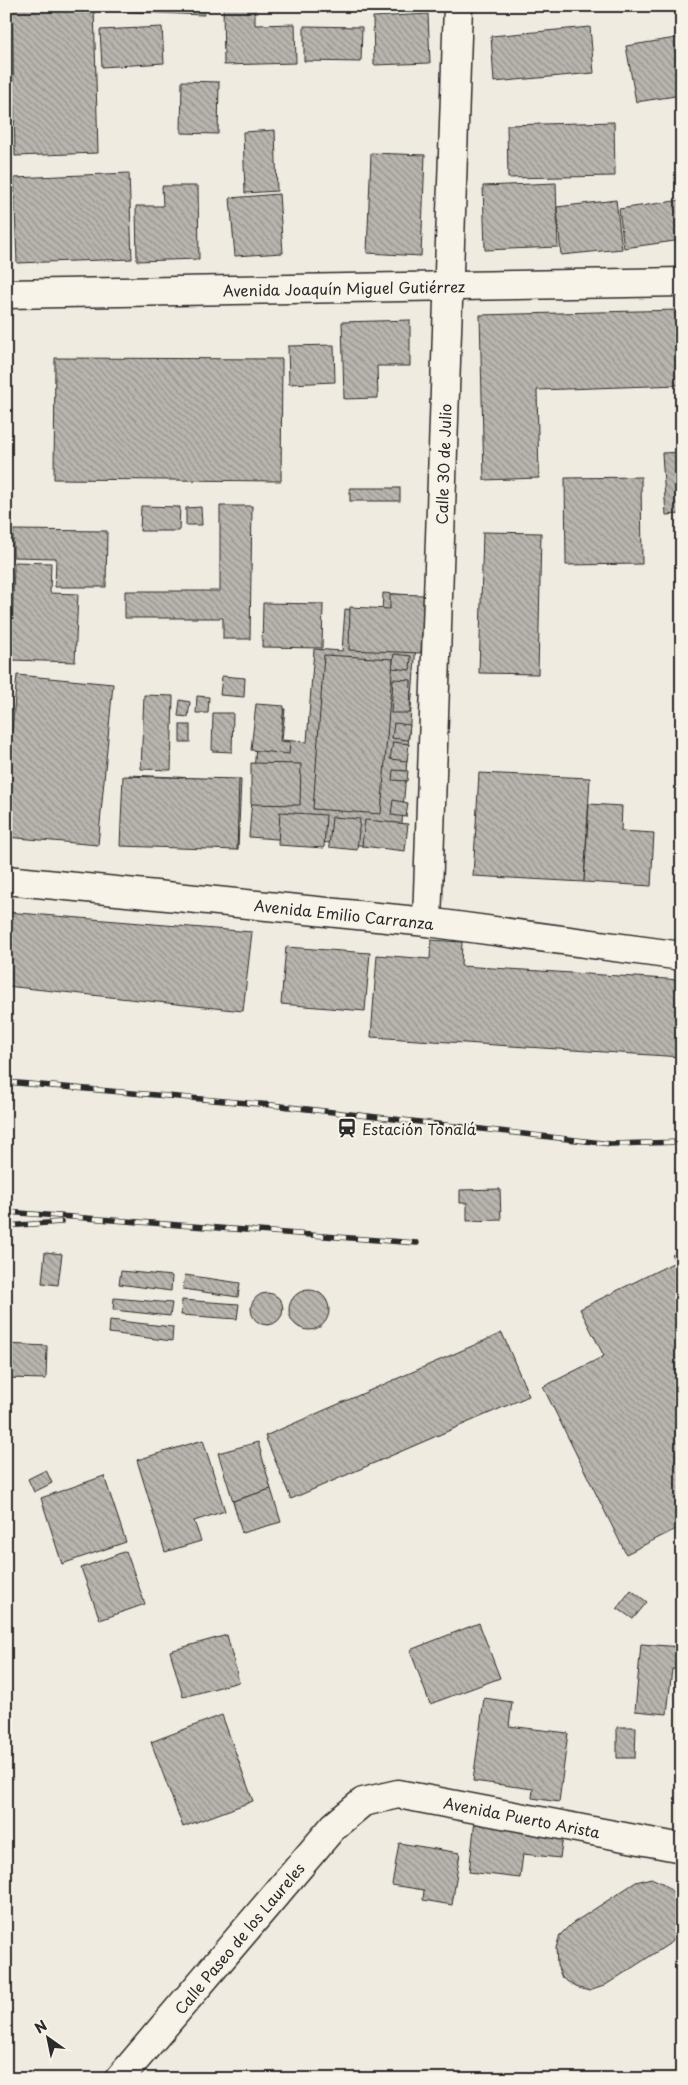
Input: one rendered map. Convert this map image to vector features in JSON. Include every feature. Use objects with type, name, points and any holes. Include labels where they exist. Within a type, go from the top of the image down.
[{"type":"street","name":"Calle 30 de Julio","points":[[427,922],[458,6]]},
{"type":"street","name":"Avenida Joaquín Miguel Gutiérrez","points":[[6,294],[682,282]]},
{"type":"street","name":"Avenida Emilio Carranza","points":[[6,880],[427,922],[682,956]]},
{"type":"street","name":"Avenida Puerto Arista","points":[[363,1802],[398,1794],[682,1848]]},
{"type":"street","name":"Calle Paseo de los Laureles","points":[[119,2079],[334,1826],[363,1802]]},
{"type":"building","points":[[12,6],[94,6],[98,153],[15,156]]},
{"type":"building","points":[[112,6],[204,6],[204,15],[112,11]]},
{"type":"building","points":[[223,6],[255,6],[255,25],[295,24],[296,63],[224,65]]},
{"type":"building","points":[[428,14],[430,63],[374,65],[373,17]]},
{"type":"building","points":[[304,26],[362,27],[361,62],[304,61]]},
{"type":"building","points":[[162,27],[164,63],[102,67],[100,30]]},
{"type":"building","points":[[590,27],[594,73],[494,82],[491,36]]},
{"type":"building","points":[[682,37],[682,95],[636,102],[626,46]]},
{"type":"building","points":[[182,81],[219,82],[218,134],[181,133]]},
{"type":"building","points":[[614,122],[615,176],[508,178],[507,125]]},
{"type":"building","points":[[275,130],[277,191],[245,193],[243,132]]},
{"type":"building","points":[[371,153],[425,155],[421,256],[367,253]]},
{"type":"building","points":[[129,173],[132,259],[17,263],[14,178]]},
{"type":"building","points":[[556,183],[558,247],[485,250],[483,186]]},
{"type":"building","points":[[162,186],[198,186],[199,259],[137,261],[136,206],[163,206]]},
{"type":"building","points":[[279,194],[283,253],[235,256],[230,198]]},
{"type":"building","points":[[616,200],[622,249],[561,255],[557,207]]},
{"type":"building","points":[[682,200],[682,240],[624,248],[619,209]]},
{"type":"building","points":[[677,310],[679,385],[537,390],[539,478],[484,480],[480,315]]},
{"type":"building","points":[[410,320],[410,366],[377,366],[378,398],[344,399],[342,322]]},
{"type":"building","points":[[334,345],[335,382],[289,384],[288,346]]},
{"type":"building","points":[[55,358],[282,359],[281,481],[54,479]]},
{"type":"building","points":[[682,452],[682,514],[666,515],[662,453]]},
{"type":"building","points":[[641,477],[642,564],[566,565],[565,478]]},
{"type":"building","points":[[350,488],[400,488],[400,501],[350,501]]},
{"type":"building","points":[[141,506],[180,507],[179,531],[140,531]]},
{"type":"building","points":[[220,506],[252,506],[250,639],[223,639],[223,618],[125,618],[125,591],[220,591]]},
{"type":"building","points":[[201,507],[202,525],[186,525],[186,508]]},
{"type":"building","points":[[13,530],[107,531],[106,587],[55,587],[56,558],[13,557]]},
{"type":"building","points":[[483,532],[541,533],[538,674],[479,673]]},
{"type":"building","points":[[14,562],[51,563],[50,593],[78,594],[75,662],[11,660]]},
{"type":"building","points":[[383,593],[420,596],[400,848],[249,837],[259,707],[285,709],[282,740],[307,742],[314,649],[342,651],[345,609],[382,612]]},
{"type":"building","points":[[390,594],[424,595],[421,653],[349,650],[350,607],[390,609]]},
{"type":"building","points":[[263,603],[323,604],[322,648],[262,647]]},
{"type":"building","points":[[394,654],[411,656],[410,670],[392,668]]},
{"type":"building","points":[[324,655],[393,659],[381,814],[313,809]]},
{"type":"building","points":[[17,675],[113,684],[98,845],[6,837],[6,797]]},
{"type":"building","points":[[222,676],[245,678],[244,697],[220,695]]},
{"type":"building","points":[[393,679],[411,680],[410,713],[391,713]]},
{"type":"building","points":[[144,695],[173,696],[171,770],[141,769]]},
{"type":"building","points":[[197,696],[209,697],[208,713],[196,713]]},
{"type":"building","points":[[180,700],[190,702],[188,717],[178,716]]},
{"type":"building","points":[[256,704],[284,706],[280,741],[290,742],[289,754],[251,750]]},
{"type":"building","points":[[213,713],[233,713],[232,752],[212,751]]},
{"type":"building","points":[[394,723],[410,725],[408,740],[392,738]]},
{"type":"building","points":[[180,725],[190,725],[190,742],[180,742]]},
{"type":"building","points":[[393,742],[409,744],[407,761],[390,759]]},
{"type":"building","points":[[251,763],[301,764],[300,805],[251,804]]},
{"type":"building","points":[[393,770],[408,771],[407,781],[392,780]]},
{"type":"building","points":[[479,773],[590,778],[584,882],[473,876]]},
{"type":"building","points":[[129,775],[241,780],[238,849],[125,844]]},
{"type":"building","points":[[123,776],[239,779],[237,850],[120,846]]},
{"type":"building","points":[[393,800],[408,803],[406,817],[391,815]]},
{"type":"building","points":[[589,804],[622,806],[621,831],[654,833],[651,886],[584,882]]},
{"type":"building","points":[[280,812],[326,815],[324,848],[278,845]]},
{"type":"building","points":[[332,817],[360,819],[357,850],[329,847]]},
{"type":"building","points":[[365,820],[408,824],[405,851],[362,846]]},
{"type":"building","points":[[6,912],[252,932],[243,1011],[6,986]]},
{"type":"building","points":[[431,940],[462,942],[461,966],[682,980],[682,1057],[371,1037],[377,955],[430,959]]},
{"type":"building","points":[[286,947],[370,953],[365,1011],[281,1004]]},
{"type":"building","points":[[500,1189],[501,1220],[467,1221],[467,1203],[460,1203],[460,1190]]},
{"type":"building","points":[[682,1250],[682,1526],[626,1554],[543,1387],[604,1356],[580,1309],[675,1262],[672,1255]]},
{"type":"building","points":[[45,1252],[62,1254],[58,1285],[42,1283]]},
{"type":"building","points":[[121,1271],[172,1276],[171,1291],[119,1284]]},
{"type":"building","points":[[185,1275],[240,1283],[238,1297],[183,1289]]},
{"type":"building","points":[[305,1290],[313,1290],[320,1293],[326,1299],[329,1310],[326,1321],[320,1327],[313,1330],[305,1330],[298,1327],[292,1321],[289,1314],[289,1306],[292,1299],[298,1293]]},
{"type":"building","points":[[267,1293],[278,1298],[283,1309],[278,1320],[267,1325],[256,1320],[251,1309],[256,1298]]},
{"type":"building","points":[[114,1298],[172,1303],[170,1316],[113,1310]]},
{"type":"building","points":[[182,1300],[239,1304],[237,1319],[181,1315]]},
{"type":"building","points":[[110,1320],[173,1327],[172,1341],[109,1333]]},
{"type":"building","points":[[502,1333],[529,1396],[291,1499],[265,1436]]},
{"type":"building","points":[[6,1344],[47,1346],[46,1379],[6,1378]]},
{"type":"building","points":[[203,1440],[225,1511],[194,1521],[201,1541],[165,1552],[137,1460]]},
{"type":"building","points":[[258,1442],[271,1489],[233,1501],[218,1453]]},
{"type":"building","points":[[46,1470],[52,1483],[34,1492],[28,1479]]},
{"type":"building","points":[[104,1476],[126,1542],[62,1564],[41,1498]]},
{"type":"building","points":[[271,1489],[281,1522],[242,1533],[233,1501]]},
{"type":"building","points":[[126,1551],[145,1604],[100,1620],[81,1568]]},
{"type":"building","points":[[631,1590],[647,1602],[633,1619],[617,1608]]},
{"type":"building","points":[[479,1623],[500,1678],[430,1704],[410,1650]]},
{"type":"building","points":[[227,1635],[239,1682],[183,1697],[170,1651]]},
{"type":"building","points":[[641,1644],[682,1647],[682,1670],[672,1669],[667,1714],[635,1711]]},
{"type":"building","points":[[484,1698],[512,1702],[509,1726],[568,1733],[559,1802],[532,1798],[533,1789],[473,1781]]},
{"type":"building","points":[[222,1715],[253,1801],[183,1827],[151,1742]]},
{"type":"building","points":[[617,1727],[636,1727],[635,1758],[617,1758]]},
{"type":"building","points":[[475,1820],[564,1830],[560,1858],[523,1854],[520,1878],[469,1872]]},
{"type":"building","points":[[399,1843],[460,1853],[452,1905],[423,1900],[424,1890],[392,1885]]},
{"type":"building","points":[[651,1878],[664,1884],[675,1894],[681,1907],[682,1925],[672,1942],[604,1986],[589,1991],[576,1987],[562,1978],[557,1965],[556,1948],[560,1935],[570,1925],[636,1882]]},
{"type":"railway","points":[[6,1082],[272,1105],[611,1144],[682,1142]]},
{"type":"railway","points":[[6,1212],[417,1243]]},
{"type":"railway","points":[[6,1226],[61,1222]]},
{"type":"place","name":"Estación Tonalá","points":[[347,1128]]}]
